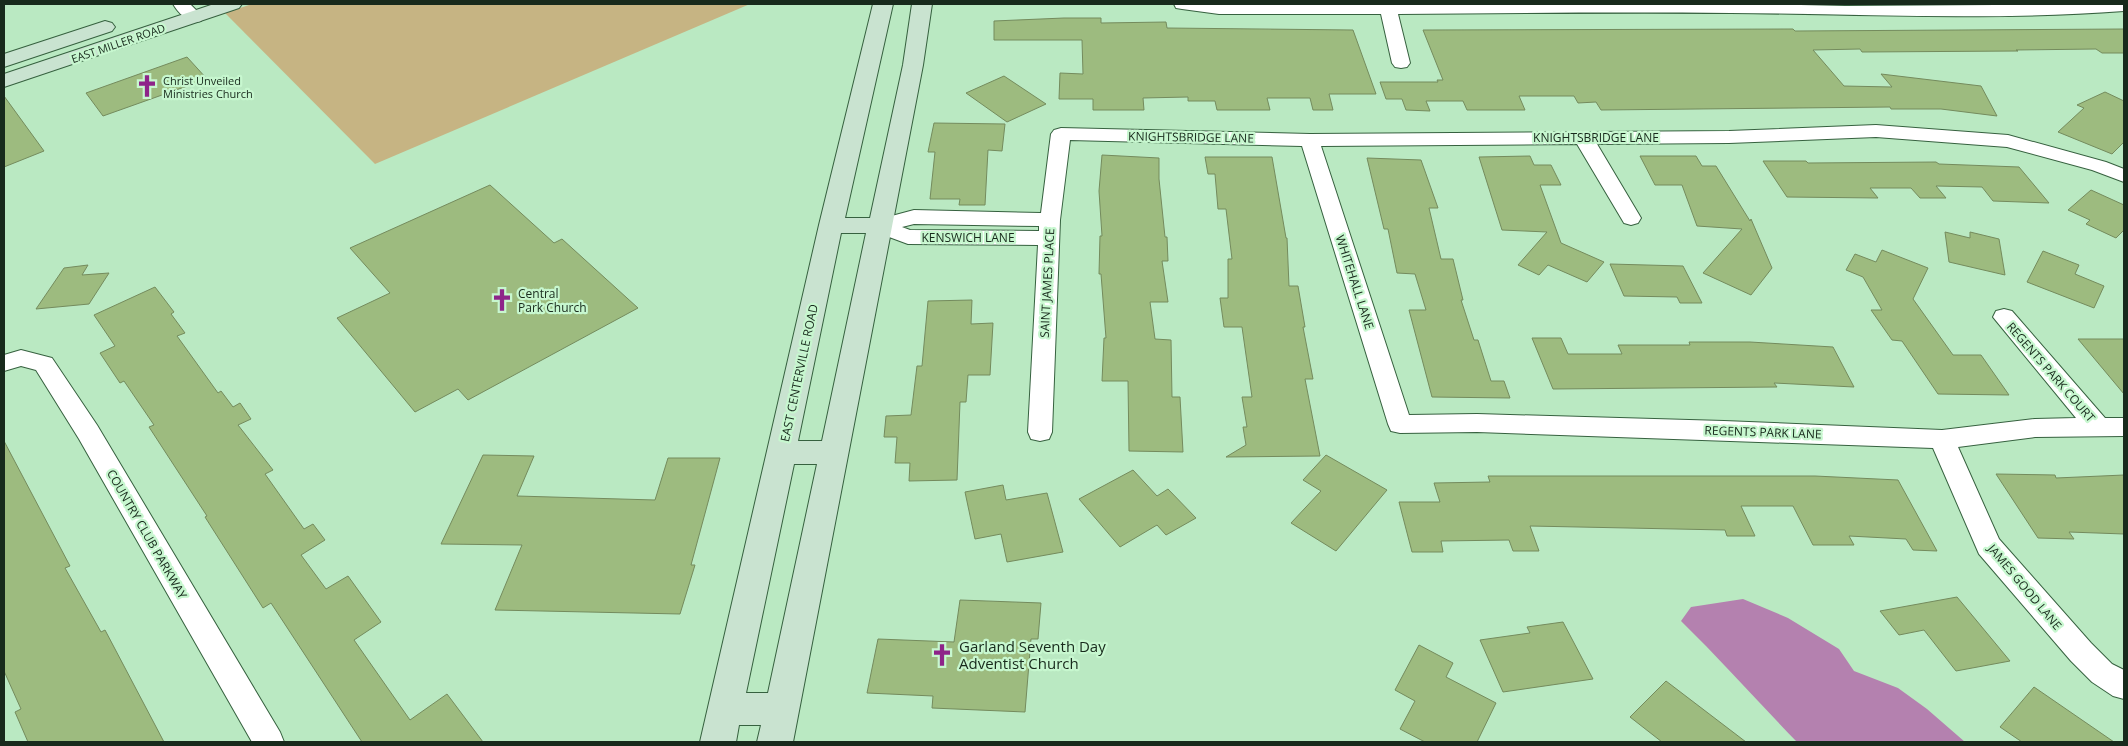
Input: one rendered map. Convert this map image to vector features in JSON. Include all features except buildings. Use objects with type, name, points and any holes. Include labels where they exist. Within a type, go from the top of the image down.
[{"type":"main road","name":"EAST MILLER ROAD","points":[[4,61],[175,4]]},
{"type":"main road","name":"EAST MILLER ROAD","points":[[4,82],[188,10],[232,4]]},
{"type":"main road","name":"EAST CENTERVILLE ROAD","points":[[718,742],[831,225],[883,4]]},
{"type":"main road","points":[[775,742],[913,65],[922,4]]},
{"type":"main road","points":[[831,225],[880,226]]},
{"type":"main road","points":[[781,453],[834,452]]},
{"type":"main road","points":[[725,709],[782,709]]},
{"type":"street","points":[[1182,4],[1219,9],[1388,7],[2058,10],[2124,6]]},
{"type":"street","points":[[1388,7],[1401,63]]},
{"type":"street","name":"KNIGHTSBRIDGE LANE","points":[[1061,134],[1310,140],[1729,137],[1876,130],[2008,141],[2099,166],[2124,176]]},
{"type":"street","name":"SAINT JAMES PLACE","points":[[1040,432],[1050,229],[1061,134]]},
{"type":"street","points":[[1583,137],[1631,218]]},
{"type":"street","name":"WHITEHALL LANE","points":[[1310,140],[1400,424]]},
{"type":"street","name":"KENSWICH LANE","points":[[880,226],[914,217],[1050,229]]},
{"type":"street","name":"REGENTS PARK COURT","points":[[2004,317],[2099,428]]},
{"type":"street","name":"COUNTRY CLUB PARKWAY","points":[[4,363],[21,358],[44,364],[88,432],[269,742]]},
{"type":"street","name":"REGENTS PARK LANE","points":[[1400,424],[1478,422],[1942,439],[2035,428],[2124,428]]},
{"type":"street","name":"JAMES GOOD LANE","points":[[1942,439],[1989,546],[2081,652],[2102,672],[2124,686]]},
{"type":"shaded area","points":[[252,4],[750,4],[375,164],[225,13]]},
{"type":"shaded area","points":[[1743,599],[1788,618],[1839,649],[1854,671],[1898,688],[1927,709],[1965,742],[1797,742],[1681,621],[1691,607]]},
{"type":"place","name":"Christ Unveiled Ministries Church","points":[[147,86]]},
{"type":"place","name":"Central Park Church","points":[[502,300]]},
{"type":"place","name":"Garland Seventh Day Adventist Church","points":[[942,655]]}]
